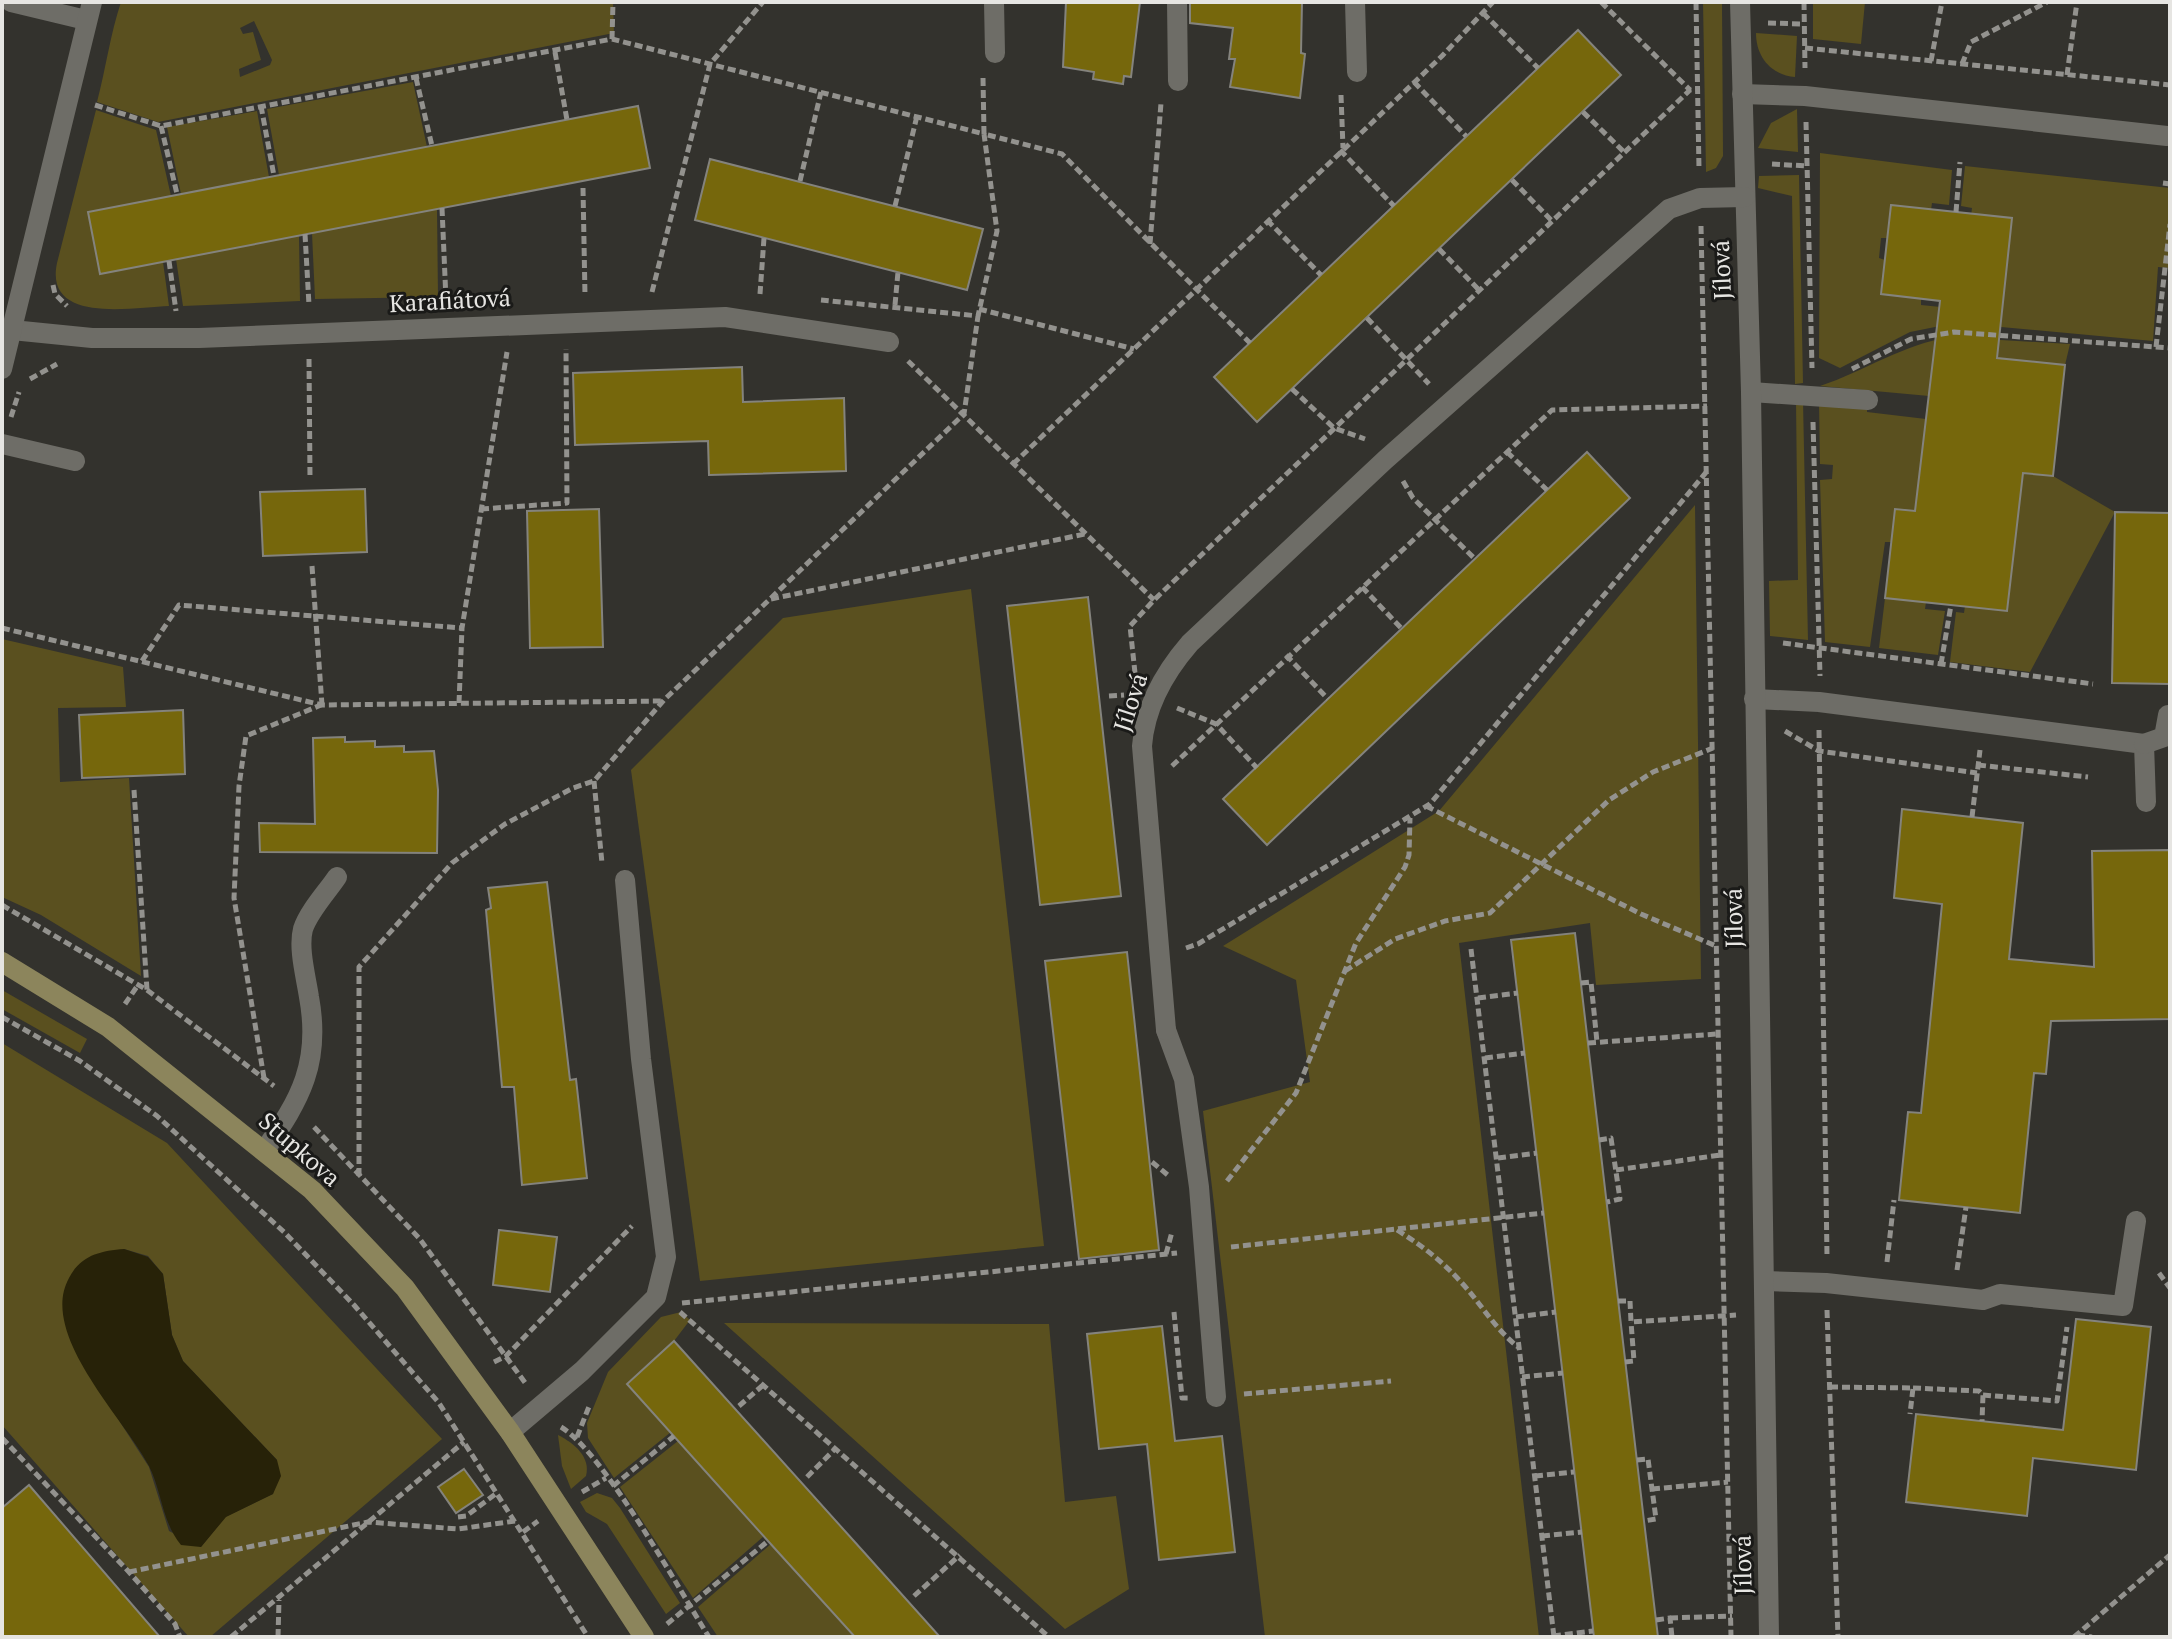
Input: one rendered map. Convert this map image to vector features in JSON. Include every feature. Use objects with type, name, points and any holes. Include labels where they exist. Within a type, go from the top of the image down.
[{"type":"street","points":[[2,369],[89,11],[11,2]]},
{"type":"street","points":[[994,2],[995,53]]},
{"type":"street","points":[[1177,2],[1178,81]]},
{"type":"street","points":[[1349,78],[1355,2]]},
{"type":"street","name":"Jílová","points":[[1740,2],[1751,392],[1769,1637]]},
{"type":"street","points":[[1742,94],[1805,96],[2167,136]]},
{"type":"street","name":"Jílová","points":[[1216,1397],[1200,1203],[1184,1079],[1166,1030],[1144,779],[1142,746],[1146,719],[1163,678],[1190,643],[1385,460],[1669,209],[1700,198],[1745,197]]},
{"type":"street","name":"Karafiátová","points":[[12,330],[92,338],[725,317],[889,342]]},
{"type":"street","points":[[1751,392],[1868,400]]},
{"type":"street","points":[[3,444],[75,461]]},
{"type":"street","points":[[1754,699],[1819,702],[2144,744],[2164,737],[2168,715]]},
{"type":"street","points":[[2144,744],[2146,802]]},
{"type":"street","points":[[264,1151],[295,1107],[308,1077],[315,1027],[304,967],[303,929],[337,877]]},
{"type":"street","points":[[510,1432],[582,1371],[656,1297],[665,1272],[666,1257],[641,1059],[625,880]]},
{"type":"street","name":"Stupkova","points":[[2,962],[108,1027],[312,1190],[405,1288],[510,1432],[644,1637]]},
{"type":"street","points":[[1765,1281],[1826,1283],[1983,1300],[2000,1294],[2123,1306],[2136,1221]]},
{"type":"path","points":[[612,39],[613,2]]},
{"type":"path","points":[[651,297],[710,64],[763,2]]},
{"type":"path","points":[[1013,464],[1414,82],[1493,2]]},
{"type":"path","points":[[1601,2],[1690,90]]},
{"type":"path","points":[[1696,2],[1699,174]]},
{"type":"path","points":[[1804,2],[1805,96]]},
{"type":"path","points":[[1931,61],[1942,2]]},
{"type":"path","points":[[1962,64],[1971,42],[2047,2]]},
{"type":"path","points":[[2067,75],[2077,2]]},
{"type":"path","points":[[1483,13],[1538,68]]},
{"type":"path","points":[[1755,23],[1804,24]]},
{"type":"path","points":[[91,103],[161,126],[612,39],[1062,154],[1250,343]]},
{"type":"path","points":[[1805,48],[2170,85]]},
{"type":"path","points":[[555,52],[567,120]]},
{"type":"path","points":[[416,78],[432,146]]},
{"type":"path","points":[[1349,78],[1342,149],[1394,206]]},
{"type":"path","points":[[1414,82],[1466,136]]},
{"type":"path","points":[[1135,681],[1130,626],[1154,600],[1551,220],[1690,90],[1698,89]]},
{"type":"path","points":[[800,181],[821,92]]},
{"type":"path","points":[[1150,244],[1162,95]]},
{"type":"path","points":[[261,106],[274,176]]},
{"type":"path","points":[[1583,112],[1624,152]]},
{"type":"path","points":[[895,206],[917,116]]},
{"type":"path","points":[[161,126],[177,194]]},
{"type":"path","points":[[359,1176],[359,967],[452,863],[505,824],[573,788],[594,781],[664,700],[964,414],[978,313],[997,231],[984,134]]},
{"type":"path","points":[[1956,212],[1960,162]]},
{"type":"path","points":[[1769,164],[1807,166]]},
{"type":"path","points":[[1512,180],[1551,220]]},
{"type":"path","points":[[583,188],[585,298]]},
{"type":"path","points":[[442,208],[447,302],[462,302]]},
{"type":"path","points":[[1701,218],[1731,1637]]},
{"type":"path","points":[[1267,220],[1321,275]]},
{"type":"path","points":[[2156,347],[2170,224]]},
{"type":"path","points":[[305,234],[309,306]]},
{"type":"path","points":[[760,295],[764,238]]},
{"type":"path","points":[[1439,249],[1478,289]]},
{"type":"path","points":[[169,261],[176,311]]},
{"type":"path","points":[[898,272],[895,305],[978,313],[1135,349]]},
{"type":"path","points":[[570,299],[598,298]]},
{"type":"path","points":[[1367,318],[1431,387]]},
{"type":"path","points":[[481,509],[567,503],[566,322]]},
{"type":"path","points":[[459,703],[462,628],[512,323]]},
{"type":"path","points":[[308,333],[310,478]]},
{"type":"path","points":[[1843,373],[1903,342],[1937,333],[1990,333],[2170,348]]},
{"type":"path","points":[[3,444],[20,388],[68,359],[91,360],[92,338]]},
{"type":"path","points":[[889,342],[1154,600]]},
{"type":"path","points":[[1292,389],[1334,428],[1375,443]]},
{"type":"path","points":[[1144,779],[1159,778],[1286,655],[1552,410],[1707,406]]},
{"type":"path","points":[[1507,452],[1547,490]]},
{"type":"path","points":[[1158,956],[1198,944],[1426,806],[1708,469]]},
{"type":"path","points":[[1398,474],[1413,498],[1475,559]]},
{"type":"path","points":[[770,599],[1085,534]]},
{"type":"path","points":[[312,566],[322,705]]},
{"type":"path","points":[[1362,587],[1402,629]]},
{"type":"path","points":[[142,661],[179,605],[462,628]]},
{"type":"path","points":[[1941,664],[1951,605]]},
{"type":"path","points":[[2,628],[322,705],[664,700]]},
{"type":"path","points":[[1770,642],[2093,684]]},
{"type":"path","points":[[1286,655],[1328,699]]},
{"type":"path","points":[[2,905],[147,990],[264,1078],[234,898],[239,786],[246,736],[322,705]]},
{"type":"path","points":[[1169,705],[1216,724],[1257,768]]},
{"type":"path","points":[[1972,817],[1984,723]]},
{"type":"path","points":[[1785,730],[1819,751],[1977,773]]},
{"type":"path","points":[[1819,735],[1826,1283],[1838,1637]]},
{"type":"path","points":[[1343,973],[1395,939],[1445,921],[1490,913],[1503,904],[1609,800],[1653,772],[1713,748]]},
{"type":"path","points":[[1978,765],[2088,777]]},
{"type":"path","points":[[594,781],[603,875]]},
{"type":"path","points":[[134,790],[147,990]]},
{"type":"path","points":[[1426,806],[1540,865],[1716,946]]},
{"type":"path","points":[[1200,1203],[1216,1196],[1296,1093],[1356,943],[1405,867],[1409,855],[1410,817]]},
{"type":"path","points":[[1471,949],[1554,1636],[1593,1631]]},
{"type":"path","points":[[1581,983],[1591,982],[1597,1042]]},
{"type":"path","points":[[1478,998],[1518,993]]},
{"type":"path","points":[[2,1017],[80,1061],[157,1116],[284,1232],[354,1305],[429,1392],[523,1532],[588,1637]]},
{"type":"path","points":[[1588,1043],[1717,1034]]},
{"type":"path","points":[[1485,1058],[1525,1053]]},
{"type":"path","points":[[310,1123],[419,1238],[530,1389]]},
{"type":"path","points":[[1599,1140],[1611,1138],[1620,1199],[1607,1202]]},
{"type":"path","points":[[1498,1158],[1537,1153]]},
{"type":"path","points":[[1616,1170],[1720,1155]]},
{"type":"path","points":[[1887,1266],[1894,1200]]},
{"type":"path","points":[[1943,1271],[1957,1273],[1966,1207]]},
{"type":"path","points":[[1202,1250],[1544,1213]]},
{"type":"path","points":[[506,1356],[635,1223]]},
{"type":"path","points":[[1396,1229],[1428,1249],[1462,1282],[1495,1329],[1519,1348]]},
{"type":"path","points":[[1049,1637],[960,1555],[670,1304],[1166,1254]]},
{"type":"path","points":[[1827,1258],[1842,1260]]},
{"type":"path","points":[[1872,1264],[1901,1267]]},
{"type":"path","points":[[2159,1273],[2170,1288]]},
{"type":"path","points":[[1618,1301],[1630,1301],[1634,1361],[1625,1362]]},
{"type":"path","points":[[1830,1387],[1979,1391],[1983,1395],[2057,1401],[2070,1302]]},
{"type":"path","points":[[1516,1317],[1556,1312]]},
{"type":"path","points":[[1631,1322],[1765,1313]]},
{"type":"path","points":[[1522,1377],[1563,1373]]},
{"type":"path","points":[[1216,1397],[1391,1381]]},
{"type":"path","points":[[739,1406],[762,1386]]},
{"type":"path","points":[[1910,1414],[1913,1388]]},
{"type":"path","points":[[1982,1421],[1983,1395]]},
{"type":"path","points":[[560,1426],[577,1437],[613,1486],[709,1637]]},
{"type":"path","points":[[613,1486],[674,1436]]},
{"type":"path","points":[[2,1438],[129,1572],[175,1624],[180,1637]]},
{"type":"path","points":[[231,1637],[464,1442]]},
{"type":"path","points":[[807,1477],[835,1449]]},
{"type":"path","points":[[1637,1460],[1648,1459],[1656,1519],[1644,1521]]},
{"type":"path","points":[[1535,1476],[1574,1472]]},
{"type":"path","points":[[576,1495],[606,1478]]},
{"type":"path","points":[[1652,1489],[1728,1482]]},
{"type":"path","points":[[458,1517],[466,1516],[497,1493]]},
{"type":"path","points":[[523,1532],[542,1518]]},
{"type":"path","points":[[129,1572],[368,1522],[458,1529],[515,1521]]},
{"type":"path","points":[[1542,1536],[1582,1532]]},
{"type":"path","points":[[690,1607],[768,1541]]},
{"type":"path","points":[[914,1596],[960,1555]]},
{"type":"path","points":[[2075,1636],[2170,1555]]},
{"type":"path","points":[[278,1637],[279,1599]]},
{"type":"path","points":[[1656,1620],[1769,1615]]},
{"type":"path","points":[[1670,1618],[1672,1637]]},
{"type":"path","points":[[2075,1636],[2092,1637]]},
{"type":"shaded area","points":[[121,2],[613,2],[614,33],[158,122],[97,102]],"holes":[[[254,21],[272,60],[270,65],[240,77],[239,69],[261,60],[253,32],[243,34],[240,28]]]},
{"type":"shaded area","points":[[1703,2],[1722,2],[1723,156],[1716,168],[1706,172]]},
{"type":"shaded area","points":[[1813,2],[1865,2],[1861,44],[1813,39]]},
{"type":"shaded area","points":[[1756,33],[1797,36],[1795,77],[1779,73],[1766,63],[1759,50]]},
{"type":"shaded area","points":[[413,82],[427,147],[279,175],[267,109]]},
{"type":"shaded area","points":[[1797,109],[1798,152],[1758,148],[1771,123]]},
{"type":"shaded area","points":[[96,110],[156,130],[171,196],[88,212],[100,274],[163,262],[169,306],[95,308],[77,304],[64,296],[57,283],[57,263]]},
{"type":"shaded area","points":[[257,111],[269,177],[181,194],[167,127]]},
{"type":"shaded area","points":[[1820,153],[1952,170],[1949,205],[1932,203],[1931,210],[1891,206],[1887,238],[1881,238],[1879,258],[1885,260],[1882,294],[1921,299],[1921,305],[1960,309],[1972,208],[1961,206],[1965,166],[2170,188],[2170,268],[2158,267],[2153,341],[1990,326],[1940,326],[1910,332],[1840,368],[1819,358]]},
{"type":"shaded area","points":[[1799,175],[1803,383],[1795,384],[1792,196],[1758,188],[1759,176]]},
{"type":"shaded area","points":[[437,209],[438,297],[315,299],[312,233]]},
{"type":"shaded area","points":[[299,236],[300,301],[183,306],[176,259]]},
{"type":"shaded area","points":[[1951,337],[2070,344],[2065,365],[1934,351],[1929,396],[1820,386],[1900,352]]},
{"type":"shaded area","points":[[1796,401],[1803,401],[1808,640],[1770,636],[1769,581],[1798,580]]},
{"type":"shaded area","points":[[1819,401],[1867,406],[1867,412],[1926,419],[1922,461],[2053,476],[2115,512],[2030,672],[1950,662],[1956,612],[1964,613],[1965,606],[2007,611],[1936,514],[1895,509],[1891,542],[1885,542],[1870,647],[1825,642],[1820,480],[1832,479],[1833,465],[1820,464]]},
{"type":"shaded area","points":[[1695,505],[1701,979],[1596,985],[1590,923],[1459,943],[1539,1637],[1265,1637],[1203,1111],[1310,1082],[1296,980],[1223,946],[1439,811]]},
{"type":"shaded area","points":[[971,589],[1044,1246],[700,1281],[631,770],[783,618]]},
{"type":"shaded area","points":[[1885,598],[1926,602],[1925,609],[1945,611],[1938,655],[1879,648]]},
{"type":"shaded area","points":[[2,639],[123,667],[126,707],[58,708],[60,782],[129,778],[141,976],[41,915],[2,897]]},
{"type":"shaded area","points":[[2,990],[87,1039],[80,1053],[2,1009]]},
{"type":"shaded area","points":[[2,1043],[167,1143],[442,1439],[210,1637],[189,1637],[2,1425]],"holes":[[[124,1249],[148,1256],[163,1274],[172,1335],[183,1361],[277,1460],[273,1494],[225,1517],[201,1547],[169,1531],[149,1467],[82,1363]]]},
{"type":"shaded area","points":[[124,1249],[148,1257],[163,1274],[172,1335],[183,1361],[277,1460],[281,1476],[273,1494],[226,1517],[201,1547],[181,1545],[175,1536],[149,1466],[88,1375],[65,1324],[63,1300],[74,1270],[92,1256]]},
{"type":"shaded area","points":[[681,1312],[690,1320],[674,1341],[627,1384],[671,1432],[614,1478],[588,1438],[587,1423],[608,1372],[661,1317]]},
{"type":"shaded area","points":[[724,1323],[1049,1324],[1065,1502],[1116,1496],[1129,1589],[1065,1629]]},
{"type":"shaded area","points":[[558,1435],[575,1446],[586,1463],[586,1476],[571,1489],[562,1466]]},
{"type":"shaded area","points":[[678,1441],[764,1536],[693,1598],[620,1487]]},
{"type":"shaded area","points":[[597,1493],[612,1498],[620,1508],[680,1603],[666,1614],[607,1524],[586,1512],[580,1502]]},
{"type":"shaded area","points":[[771,1544],[855,1637],[718,1637],[698,1607]]},
{"type":"building","points":[[1066,2],[1140,2],[1131,77],[1124,76],[1123,84],[1093,79],[1094,72],[1063,67]]},
{"type":"building","points":[[1190,2],[1302,2],[1301,53],[1305,54],[1300,98],[1230,87],[1235,59],[1229,59],[1233,28],[1190,23]]},
{"type":"building","points":[[1578,30],[1621,75],[1257,422],[1214,377]]},
{"type":"building","points":[[638,106],[650,168],[100,274],[88,212]]},
{"type":"building","points":[[710,159],[983,229],[967,290],[695,220]]},
{"type":"building","points":[[1891,205],[2012,218],[1997,358],[2065,365],[2053,476],[2023,473],[2007,611],[1885,598],[1895,509],[1915,511],[1940,301],[1881,294]]},
{"type":"building","points":[[742,367],[743,402],[844,398],[846,471],[709,475],[708,441],[575,445],[573,373]]},
{"type":"building","points":[[1587,452],[1630,498],[1267,845],[1223,799]]},
{"type":"building","points":[[365,489],[367,552],[263,556],[260,492]]},
{"type":"building","points":[[599,509],[603,647],[530,648],[527,511]]},
{"type":"building","points":[[2115,512],[2170,513],[2170,684],[2112,683]]},
{"type":"building","points":[[1088,597],[1121,896],[1040,905],[1007,606]]},
{"type":"building","points":[[183,710],[185,774],[82,778],[79,715]]},
{"type":"building","points":[[345,737],[345,742],[375,741],[375,747],[404,746],[404,752],[434,751],[438,790],[437,853],[260,852],[259,823],[315,824],[313,738]]},
{"type":"building","points":[[1902,809],[2023,823],[2009,959],[2094,967],[2092,851],[2170,850],[2170,1019],[2051,1021],[2046,1074],[2034,1073],[2020,1213],[1899,1200],[1908,1112],[1921,1113],[1942,904],[1894,898]]},
{"type":"building","points":[[547,882],[570,1080],[576,1079],[587,1178],[522,1185],[514,1087],[502,1087],[486,910],[491,908],[488,888]]},
{"type":"building","points":[[1575,933],[1658,1637],[1594,1637],[1511,940]]},
{"type":"building","points":[[1127,952],[1159,1250],[1079,1259],[1045,961]]},
{"type":"building","points":[[499,1230],[557,1237],[550,1292],[493,1285]]},
{"type":"building","points":[[2076,1319],[2151,1327],[2136,1470],[2033,1458],[2027,1516],[1906,1502],[1916,1414],[2063,1430]]},
{"type":"building","points":[[1162,1326],[1175,1441],[1222,1436],[1235,1552],[1159,1560],[1147,1444],[1099,1449],[1087,1334]]},
{"type":"building","points":[[674,1341],[940,1637],[855,1637],[768,1541],[627,1384]]},
{"type":"building","points":[[464,1469],[483,1495],[456,1513],[438,1487]]},
{"type":"building","points":[[29,1485],[160,1637],[2,1637],[2,1508]]}]
